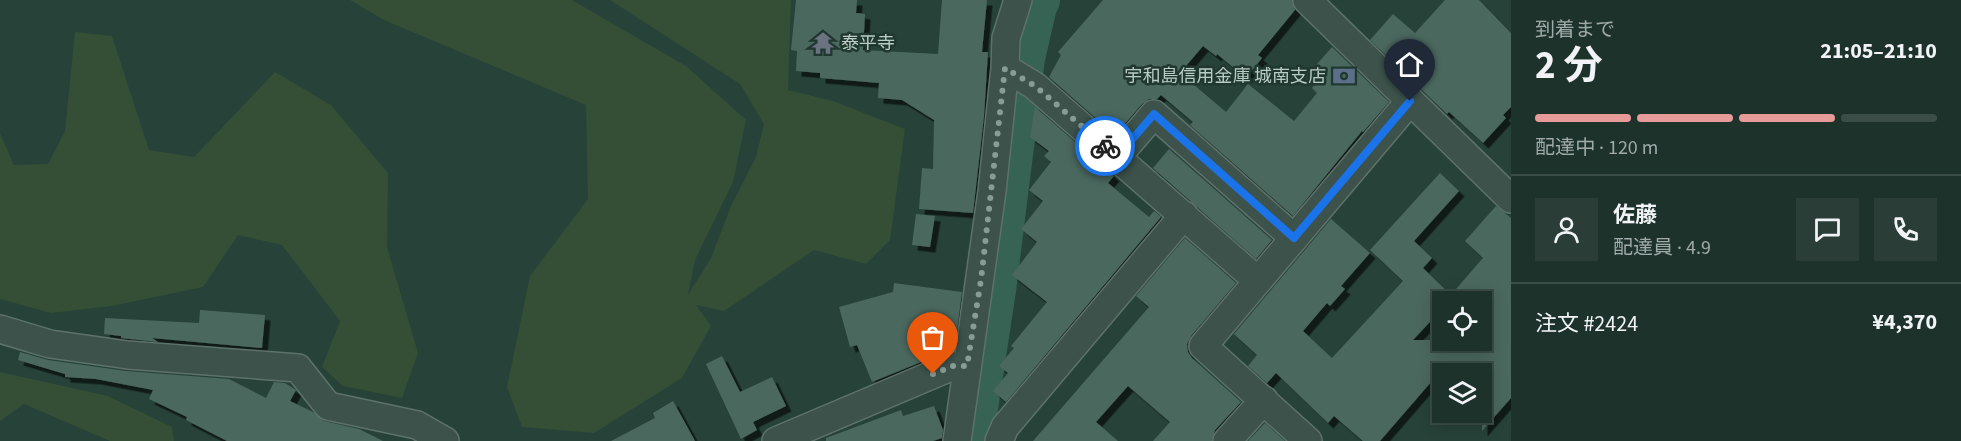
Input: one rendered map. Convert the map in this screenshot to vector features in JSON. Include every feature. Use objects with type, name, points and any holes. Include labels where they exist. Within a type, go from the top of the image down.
[{"type":"street","points":[[957,441],[967,366],[1015,74],[1006,38],[1018,0]]},
{"type":"street","points":[[1307,0],[1511,199]]},
{"type":"street","points":[[1015,74],[1117,157],[1258,281]]},
{"type":"street","points":[[1308,441],[1203,346],[1410,101]]},
{"type":"street","points":[[1117,157],[1154,114],[1294,238]]},
{"type":"street","points":[[999,441],[1005,427],[1184,215]]},
{"type":"street","points":[[0,329],[50,344],[128,355],[298,368],[328,406],[417,425],[446,441]]},
{"type":"street","points":[[776,441],[953,366],[967,366]]},
{"type":"street","points":[[1227,441],[1264,400]]},
{"type":"green space","points":[[350,0],[572,0],[686,66],[746,120],[733,182],[695,260],[688,295],[711,258],[731,206],[756,157],[764,124],[740,84],[610,0],[791,0],[788,90],[833,101],[905,129],[890,240],[866,264],[814,250],[724,311],[696,305],[711,326],[682,378],[594,433],[522,427],[507,387],[530,276],[588,199],[586,105],[384,20]]},
{"type":"green space","points":[[75,32],[112,36],[149,150],[194,157],[275,72],[331,105],[388,173],[387,247],[418,353],[402,398],[343,386],[322,367],[340,321],[282,245],[238,235],[203,287],[112,306],[51,313],[0,299],[0,133],[14,165],[48,164],[65,131]]},
{"type":"green space","points":[[0,372],[108,396],[172,427],[174,441],[110,441],[24,404],[0,421]]},
{"type":"building","points":[[796,0],[857,0],[856,13],[865,14],[863,50],[938,54],[942,0],[987,0],[982,52],[988,52],[984,116],[973,213],[919,209],[922,168],[933,169],[934,120],[902,100],[878,98],[879,83],[820,78],[820,73],[796,71],[797,51],[791,50]]},
{"type":"building","points":[[1103,0],[1292,0],[1295,10],[1258,55],[1262,58],[1246,78],[1217,54],[1216,56],[1203,46],[1180,73],[1226,112],[1248,84],[1294,121],[1317,93],[1312,88],[1319,80],[1310,72],[1332,47],[1389,102],[1362,131],[1293,216],[1190,125],[1193,122],[1161,95],[1157,99],[1149,99],[1142,104],[1115,135],[1049,77],[1061,55],[1058,52]]},
{"type":"building","points":[[1445,0],[1479,0],[1511,33],[1511,107],[1503,115],[1506,118],[1483,143],[1449,112],[1447,114],[1370,40],[1393,14],[1415,33]]},
{"type":"building","points":[[1035,107],[1114,176],[1108,183],[1149,217],[1154,211],[1161,217],[1006,402],[993,391],[1008,373],[999,366],[1014,348],[1011,346],[1047,302],[1012,275],[1037,242],[1021,229],[1043,201],[1029,190],[1051,162],[1044,156],[1049,151],[1030,137]]},
{"type":"building","points":[[1169,149],[1272,240],[1256,259],[1153,168]]},
{"type":"building","points":[[1440,173],[1459,191],[1414,241],[1432,258],[1423,268],[1447,291],[1432,291],[1432,320],[1413,340],[1432,340],[1432,351],[1492,351],[1492,291],[1458,291],[1456,289],[1483,258],[1465,241],[1496,206],[1511,218],[1511,398],[1492,420],[1492,363],[1432,363],[1432,381],[1380,441],[1363,441],[1334,416],[1328,423],[1276,373],[1267,383],[1248,366],[1257,355],[1234,334],[1331,219],[1370,253],[1341,286],[1345,289],[1330,306],[1327,303],[1303,331],[1332,358],[1403,281],[1370,250]]},
{"type":"building","points":[[916,214],[935,216],[930,247],[912,245]]},
{"type":"building","points":[[1185,238],[1236,283],[1191,336],[1187,344],[1192,358],[1241,402],[1215,430],[1212,441],[1153,441],[1170,422],[1128,386],[1096,422],[1118,441],[1033,441],[1149,307],[1136,296]]},
{"type":"building","points":[[894,283],[962,292],[955,345],[924,340],[931,358],[872,382],[857,345],[850,347],[839,307],[893,292]]},
{"type":"building","points":[[200,310],[265,315],[262,348],[152,338],[158,342],[104,334],[105,318],[199,323]]},
{"type":"building","points":[[20,352],[48,360],[126,371],[229,379],[266,398],[274,382],[285,383],[296,390],[290,401],[313,412],[324,421],[359,429],[383,441],[227,441],[186,420],[187,417],[149,399],[153,390],[96,379],[65,377],[65,374],[18,360]]},
{"type":"building","points":[[722,356],[740,392],[772,377],[786,406],[753,422],[757,430],[741,439],[706,364]]},
{"type":"building","points":[[673,401],[695,441],[611,441],[655,418],[653,413]]},
{"type":"building","points":[[934,406],[943,430],[942,438],[933,441],[826,441],[826,438],[901,410],[903,416]]},
{"type":"building","points":[[1265,423],[1285,441],[1248,441]]},
{"type":"building","points":[[1482,423],[1489,423],[1482,431]]},
{"type":"waterway","points":[[971,441],[994,290],[1023,58],[1038,0]]},
{"type":"way so far","points":[[933,374],[953,366],[967,366],[981,280],[1005,68],[1035,86],[1105,146]]},
{"type":"place","name":"泰平寺","points":[[823,43]]},
{"type":"place","name":"宇和島信用金庫 城南支店","points":[[1344,76]]},
{"type":"route","points":[[1105,146],[1117,157],[1154,114],[1294,238],[1410,101]]}]
